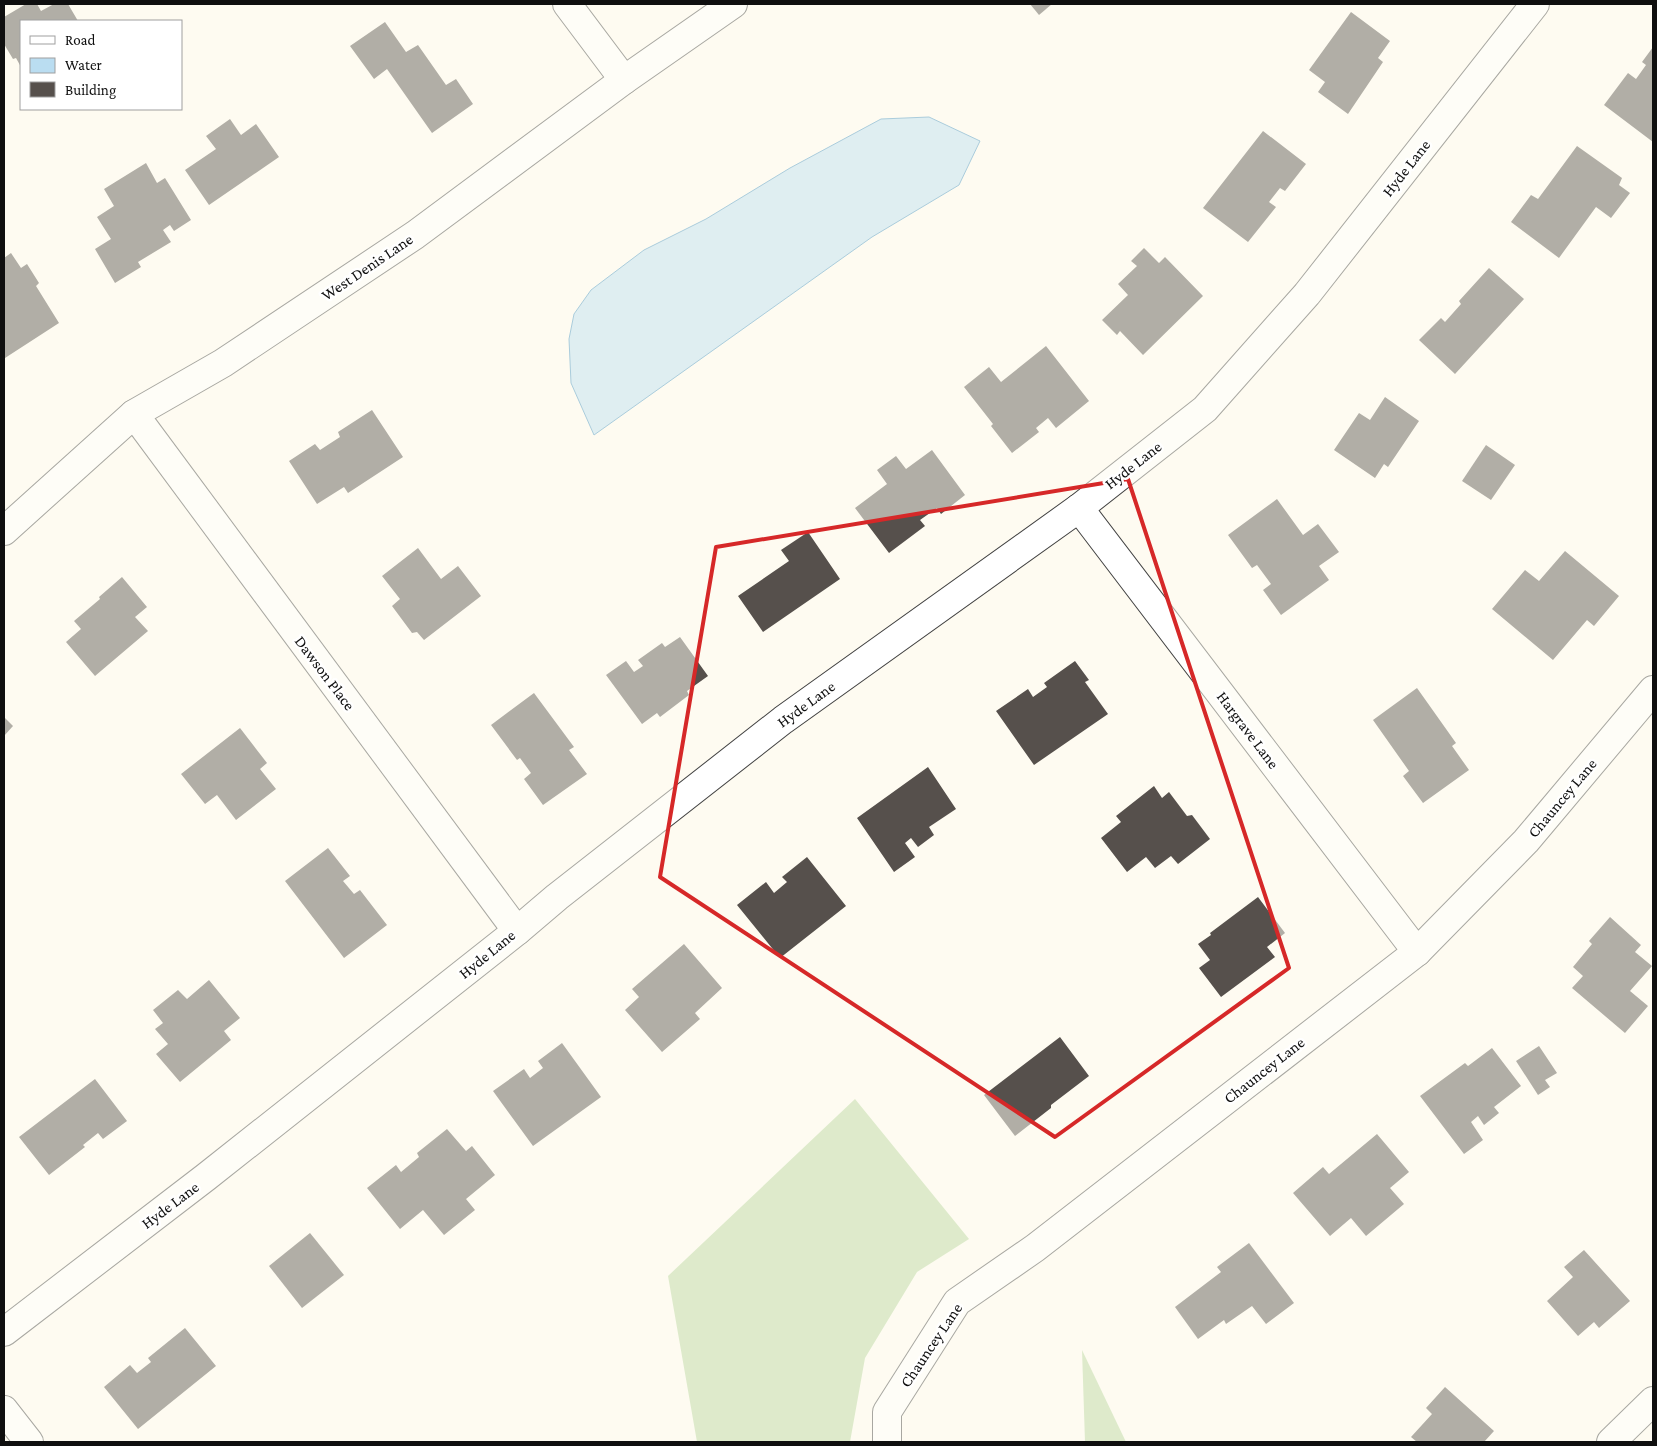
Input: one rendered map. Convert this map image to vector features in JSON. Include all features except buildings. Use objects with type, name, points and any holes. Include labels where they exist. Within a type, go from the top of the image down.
[{"type":"street","points":[[567,4],[624,80]]},
{"type":"street","name":"West Denis Lane","points":[[4,531],[134,414],[223,362],[415,235],[624,80],[733,4]]},
{"type":"street","name":"Hyde Lane","points":[[4,1332],[206,1177],[517,931],[557,896],[783,720],[1079,508],[1204,409],[1307,294],[1535,4]]},
{"type":"street","name":"Dawson Place","points":[[134,414],[517,931]]},
{"type":"street","name":"Hargrave Lane","points":[[1079,508],[1417,952]]},
{"type":"street","name":"Chauncey Lane","points":[[886,1442],[886,1412],[957,1302],[1035,1248],[1417,952],[1526,842],[1653,690]]},
{"type":"street","points":[[1611,1442],[1653,1401]]},
{"type":"street","points":[[4,1410],[30,1442]]},
{"type":"highlighted area","points":[[1128,479],[1289,968],[1055,1137],[660,877],[716,547]]},
{"type":"green space","points":[[855,1099],[969,1239],[917,1272],[865,1358],[850,1442],[697,1442],[668,1276]]},
{"type":"green space","points":[[1082,1350],[1126,1442],[1085,1442]]},
{"type":"water","points":[[929,117],[980,141],[959,185],[872,237],[594,435],[571,383],[569,339],[574,314],[591,290],[644,250],[706,219],[790,168],[881,119]]}]
